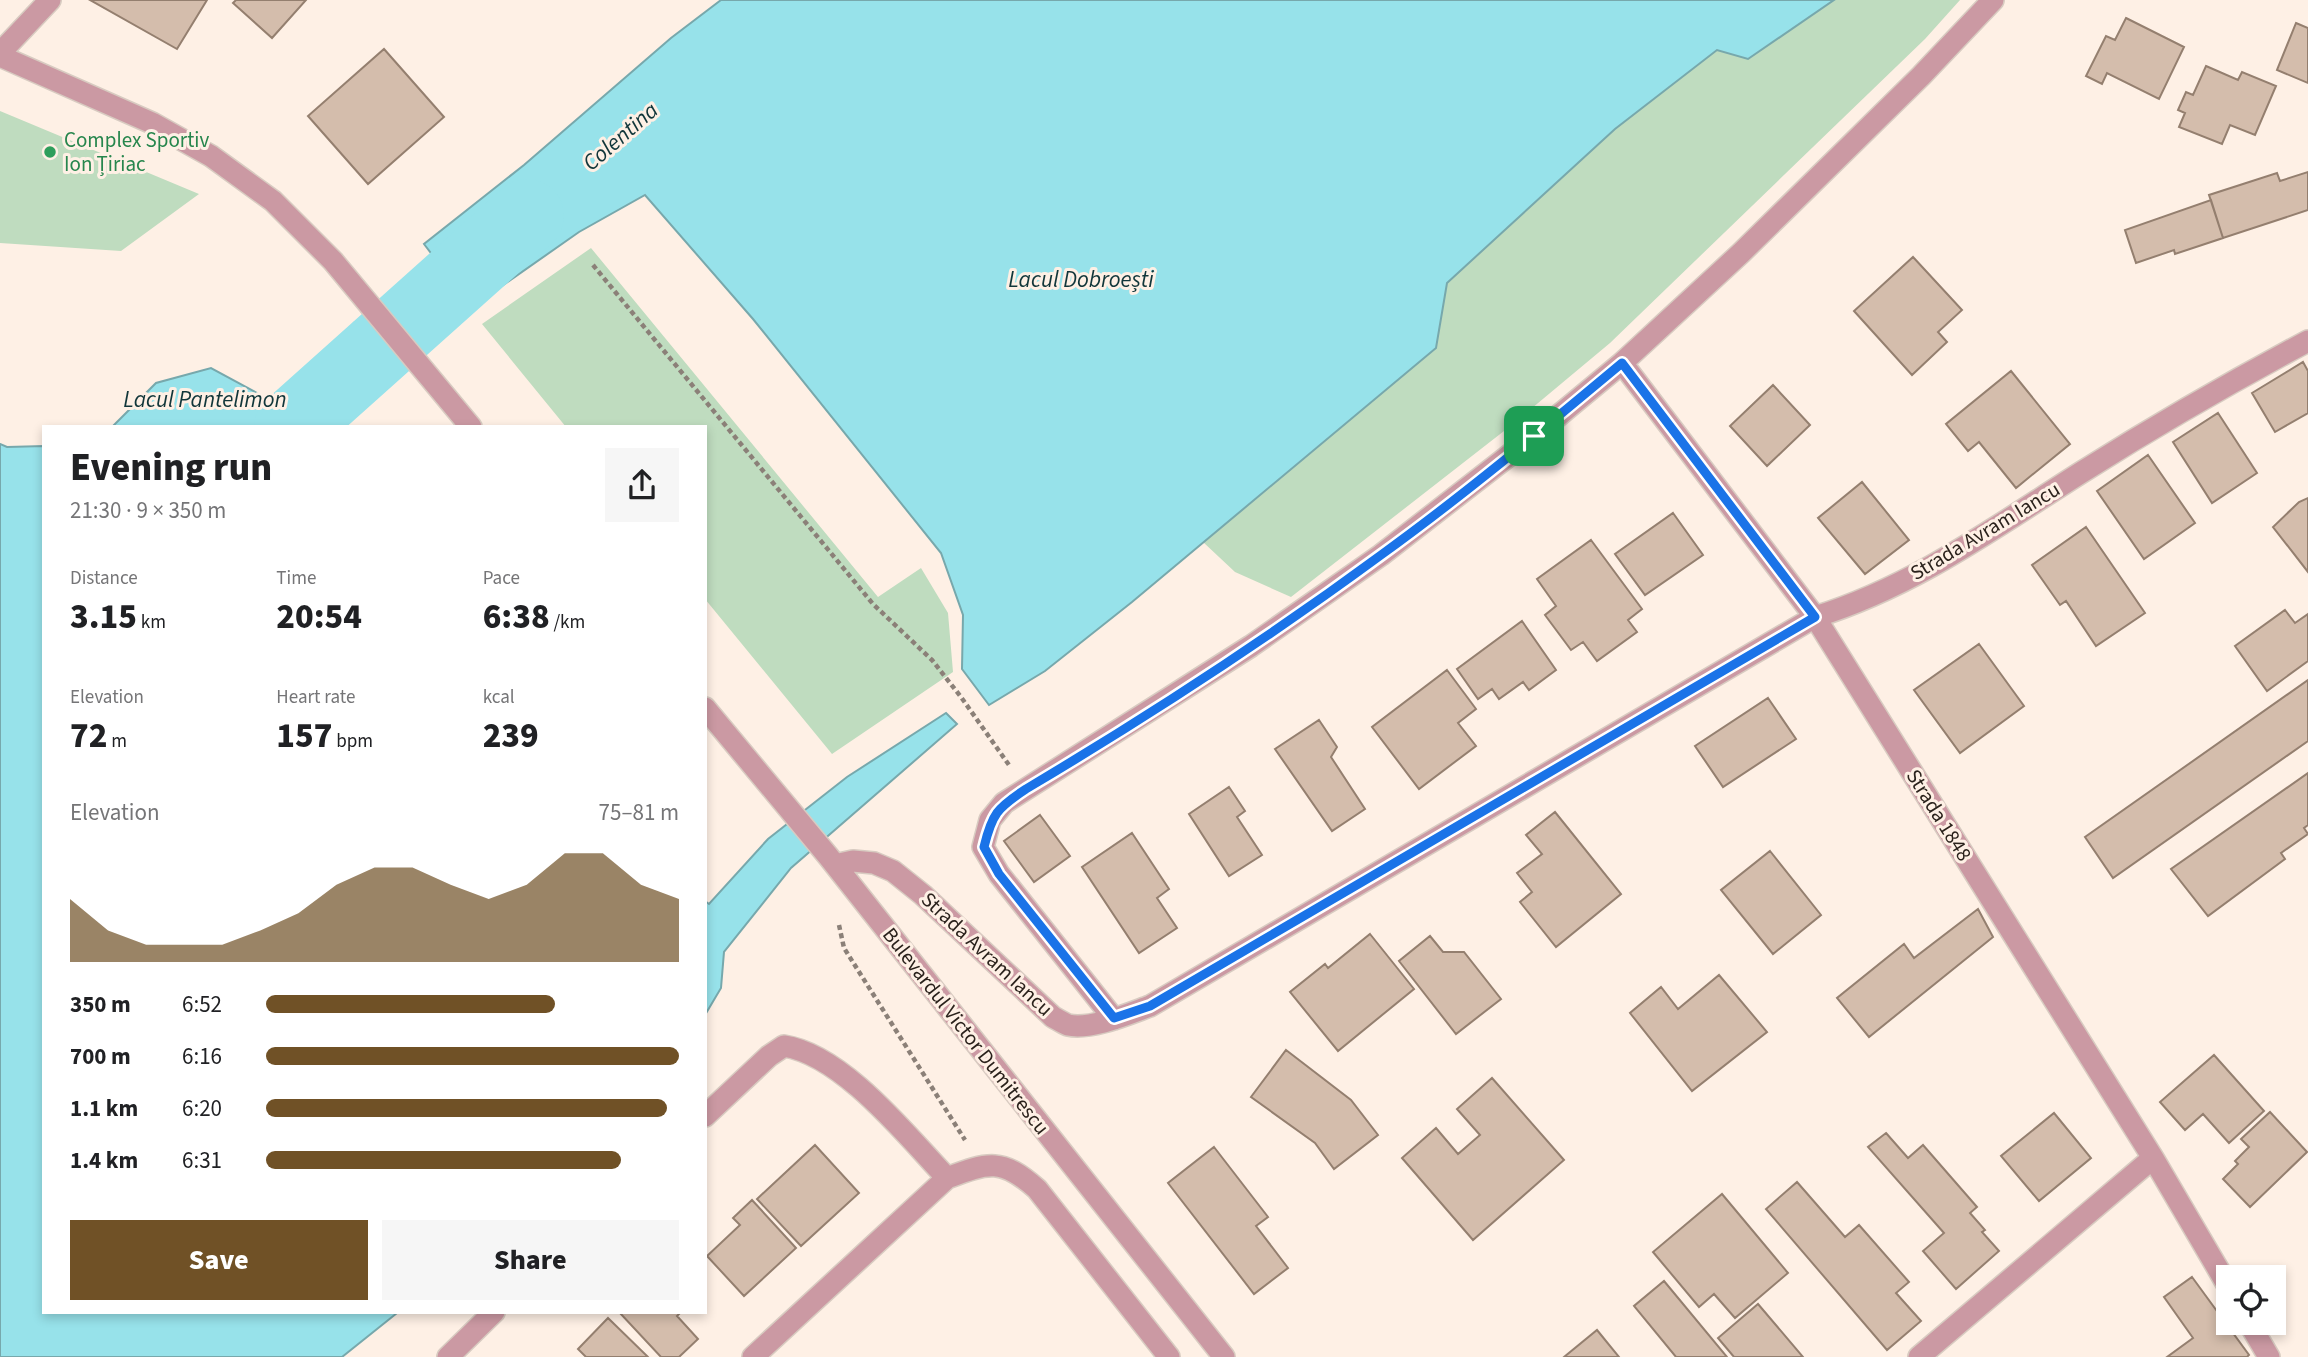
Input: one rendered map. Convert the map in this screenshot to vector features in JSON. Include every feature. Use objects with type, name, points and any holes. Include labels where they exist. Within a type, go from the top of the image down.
[{"type":"street","points":[[50,0],[0,55],[152,123],[211,156],[273,201],[333,261],[469,425]]},
{"type":"street","points":[[1114,1018],[999,874],[984,847],[990,820],[1004,803],[1251,646],[1381,555],[1534,436],[1622,363],[1816,180],[1993,0]]},
{"type":"street","name":"Strada Avram Iancu","points":[[831,860],[874,863],[894,871],[1052,1017],[1068,1025],[1087,1025],[1150,1006],[1815,617],[1857,604],[1966,548],[2083,472],[2308,341]]},
{"type":"street","name":"Strada 1848","points":[[1622,363],[1815,617],[2153,1158],[2216,1266]]},
{"type":"street","name":"Bulevardul Victor Dumitrescu","points":[[707,710],[831,860],[1224,1357]]},
{"type":"street","points":[[707,1114],[769,1056],[784,1046],[801,1049],[822,1059],[874,1101],[947,1178]]},
{"type":"street","points":[[1919,1357],[2153,1158]]},
{"type":"street","points":[[753,1357],[947,1178],[980,1165],[1018,1172],[1037,1189],[1169,1357]]},
{"type":"street","points":[[449,1357],[493,1314]]},
{"type":"street","points":[[2256,1335],[2269,1357]]},
{"type":"path","points":[[593,265],[873,604],[932,660],[1026,789]]},
{"type":"path","points":[[837,916],[844,948],[980,1165]]},
{"type":"green space","points":[[1293,0],[1960,0],[1925,39],[1610,343],[1513,424],[1291,597],[1235,572],[1203,542],[1137,535]]},
{"type":"green space","name":"Complex Sportiv Ion Țiriac","points":[[0,111],[199,194],[121,251],[0,243]]},
{"type":"green space","points":[[591,248],[878,597],[921,568],[948,613],[953,672],[832,754],[707,601],[707,425],[564,425],[482,324]]},
{"type":"water","name":"Lacul Dobroești","points":[[721,0],[1834,0],[1748,59],[1717,50],[1615,129],[1447,283],[1436,348],[1132,602],[1045,671],[989,705],[962,669],[963,615],[941,553],[753,319],[645,195],[579,232],[472,307],[424,244],[524,165],[671,38]]},
{"type":"water","name":"Lacul Pantelimon","points":[[354,323],[390,365],[337,425],[114,425],[156,383],[211,368],[279,405]]},
{"type":"water","points":[[0,444],[7,447],[42,446],[42,1314],[396,1314],[342,1357],[0,1357]]},
{"type":"water","points":[[946,713],[957,724],[791,868],[724,952],[721,988],[707,1012],[707,902],[709,904],[768,839],[847,777]]},
{"type":"building","points":[[90,0],[207,0],[177,49]]},
{"type":"building","points":[[236,0],[306,0],[272,38],[233,3]]},
{"type":"building","points":[[2126,18],[2184,47],[2159,99],[2107,73],[2102,84],[2086,76],[2106,36],[2115,40]]},
{"type":"building","points":[[2296,23],[2308,28],[2308,83],[2277,70]]},
{"type":"building","points":[[384,49],[444,117],[368,184],[308,116]]},
{"type":"building","points":[[2206,66],[2238,80],[2242,72],[2276,86],[2255,135],[2230,125],[2222,144],[2179,127],[2185,113],[2178,110],[2186,92],[2193,95]]},
{"type":"building","points":[[2308,172],[2308,210],[2223,238],[2209,195],[2277,173],[2280,181]]},
{"type":"building","points":[[2211,200],[2223,238],[2175,254],[2174,250],[2136,263],[2125,230]]},
{"type":"building","points":[[1913,257],[1962,310],[1938,332],[1947,342],[1912,375],[1854,311]]},
{"type":"building","points":[[2303,362],[2308,371],[2308,413],[2275,432],[2252,393]]},
{"type":"building","points":[[2011,371],[2070,444],[2016,488],[1979,442],[1968,451],[1946,424]]},
{"type":"building","points":[[1773,385],[1810,425],[1767,466],[1730,426]]},
{"type":"building","points":[[2218,413],[2257,473],[2212,503],[2173,442]]},
{"type":"building","points":[[2148,455],[2195,523],[2144,559],[2097,491]]},
{"type":"building","points":[[1862,482],[1909,540],[1865,574],[1818,518]]},
{"type":"building","points":[[2308,498],[2308,572],[2273,527],[2299,502]]},
{"type":"building","points":[[1673,513],[1703,555],[1645,595],[1615,554]]},
{"type":"building","points":[[2086,527],[2145,613],[2096,646],[2066,601],[2060,605],[2032,565]]},
{"type":"building","points":[[1591,540],[1642,609],[1628,620],[1637,632],[1597,661],[1583,642],[1571,650],[1545,615],[1556,606],[1537,579]]},
{"type":"building","points":[[2285,610],[2295,623],[2308,614],[2308,661],[2267,691],[2235,646]]},
{"type":"building","points":[[1522,621],[1556,670],[1529,690],[1523,682],[1499,699],[1492,689],[1478,699],[1457,669]]},
{"type":"building","points":[[1979,644],[2024,706],[1960,753],[1914,690]]},
{"type":"building","points":[[1447,670],[1476,709],[1458,723],[1476,746],[1419,789],[1372,727]]},
{"type":"building","points":[[2308,680],[2308,741],[2113,878],[2085,837]]},
{"type":"building","points":[[1768,698],[1796,739],[1723,787],[1695,746]]},
{"type":"building","points":[[1319,720],[1337,747],[1331,757],[1365,809],[1332,831],[1275,749]]},
{"type":"building","points":[[2308,773],[2308,825],[2304,828],[2308,834],[2281,853],[2285,859],[2208,916],[2171,869]]},
{"type":"building","points":[[1229,787],[1245,811],[1237,817],[1262,855],[1229,876],[1189,814]]},
{"type":"building","points":[[1555,812],[1621,894],[1556,947],[1520,902],[1532,892],[1517,873],[1542,854],[1526,835]]},
{"type":"building","points":[[1040,815],[1070,856],[1034,882],[1004,841]]},
{"type":"building","points":[[1132,833],[1169,889],[1157,898],[1177,928],[1139,953],[1082,867]]},
{"type":"building","points":[[1770,851],[1821,915],[1773,954],[1721,890]]},
{"type":"building","points":[[1978,909],[1993,937],[1869,1037],[1837,998],[1904,944],[1914,958]]},
{"type":"building","points":[[1370,934],[1414,989],[1338,1051],[1290,992],[1325,964],[1328,968]]},
{"type":"building","points":[[1430,936],[1443,952],[1464,952],[1501,999],[1456,1034],[1399,961]]},
{"type":"building","points":[[1719,975],[1767,1032],[1692,1091],[1630,1013],[1661,987],[1678,1009]]},
{"type":"building","points":[[1286,1050],[1351,1100],[1378,1135],[1334,1169],[1315,1143],[1251,1097]]},
{"type":"building","points":[[2214,1055],[2264,1111],[2229,1143],[2203,1114],[2185,1130],[2160,1102]]},
{"type":"building","points":[[1492,1078],[1564,1160],[1473,1240],[1402,1158],[1436,1128],[1458,1154],[1480,1135],[1457,1109]]},
{"type":"building","points":[[2270,1112],[2307,1152],[2250,1207],[2223,1179],[2238,1164],[2235,1161],[2249,1147],[2241,1139]]},
{"type":"building","points":[[2054,1113],[2091,1158],[2039,1201],[2001,1156]]},
{"type":"building","points":[[1886,1133],[1908,1158],[1923,1145],[1977,1207],[1970,1213],[1999,1251],[1956,1289],[1923,1251],[1944,1233],[1868,1147]]},
{"type":"building","points":[[815,1145],[859,1193],[801,1246],[757,1199]]},
{"type":"building","points":[[1214,1147],[1268,1217],[1256,1226],[1288,1268],[1254,1294],[1168,1183]]},
{"type":"building","points":[[1797,1182],[1845,1237],[1859,1225],[1909,1282],[1896,1293],[1921,1321],[1887,1350],[1766,1209]]},
{"type":"building","points":[[1722,1194],[1788,1273],[1735,1318],[1714,1294],[1699,1307],[1653,1252]]},
{"type":"building","points":[[752,1200],[796,1248],[744,1296],[707,1256],[740,1225],[733,1218]]},
{"type":"building","points":[[2192,1277],[2216,1310],[2216,1335],[2234,1335],[2249,1355],[2167,1357],[2193,1338],[2164,1297]]},
{"type":"building","points":[[1664,1281],[1727,1357],[1676,1357],[1634,1306]]},
{"type":"building","points":[[1758,1304],[1803,1357],[1734,1357],[1718,1338]]},
{"type":"building","points":[[621,1314],[679,1314],[677,1316],[698,1339],[679,1357],[661,1357]]},
{"type":"building","points":[[608,1318],[648,1357],[586,1357],[578,1349]]},
{"type":"building","points":[[1597,1330],[1619,1357],[1564,1357]]},
{"type":"waterway","name":"Colentina","points":[[293,425],[527,216]]},
{"type":"place","name":"Complex Sportiv Ion Țiriac","points":[[50,152]]},
{"type":"route","points":[[1622,363],[1815,617],[1150,1006],[1114,1018],[999,874],[984,847],[990,820],[1004,803],[1251,646],[1381,555],[1534,436],[1622,363]]}]
